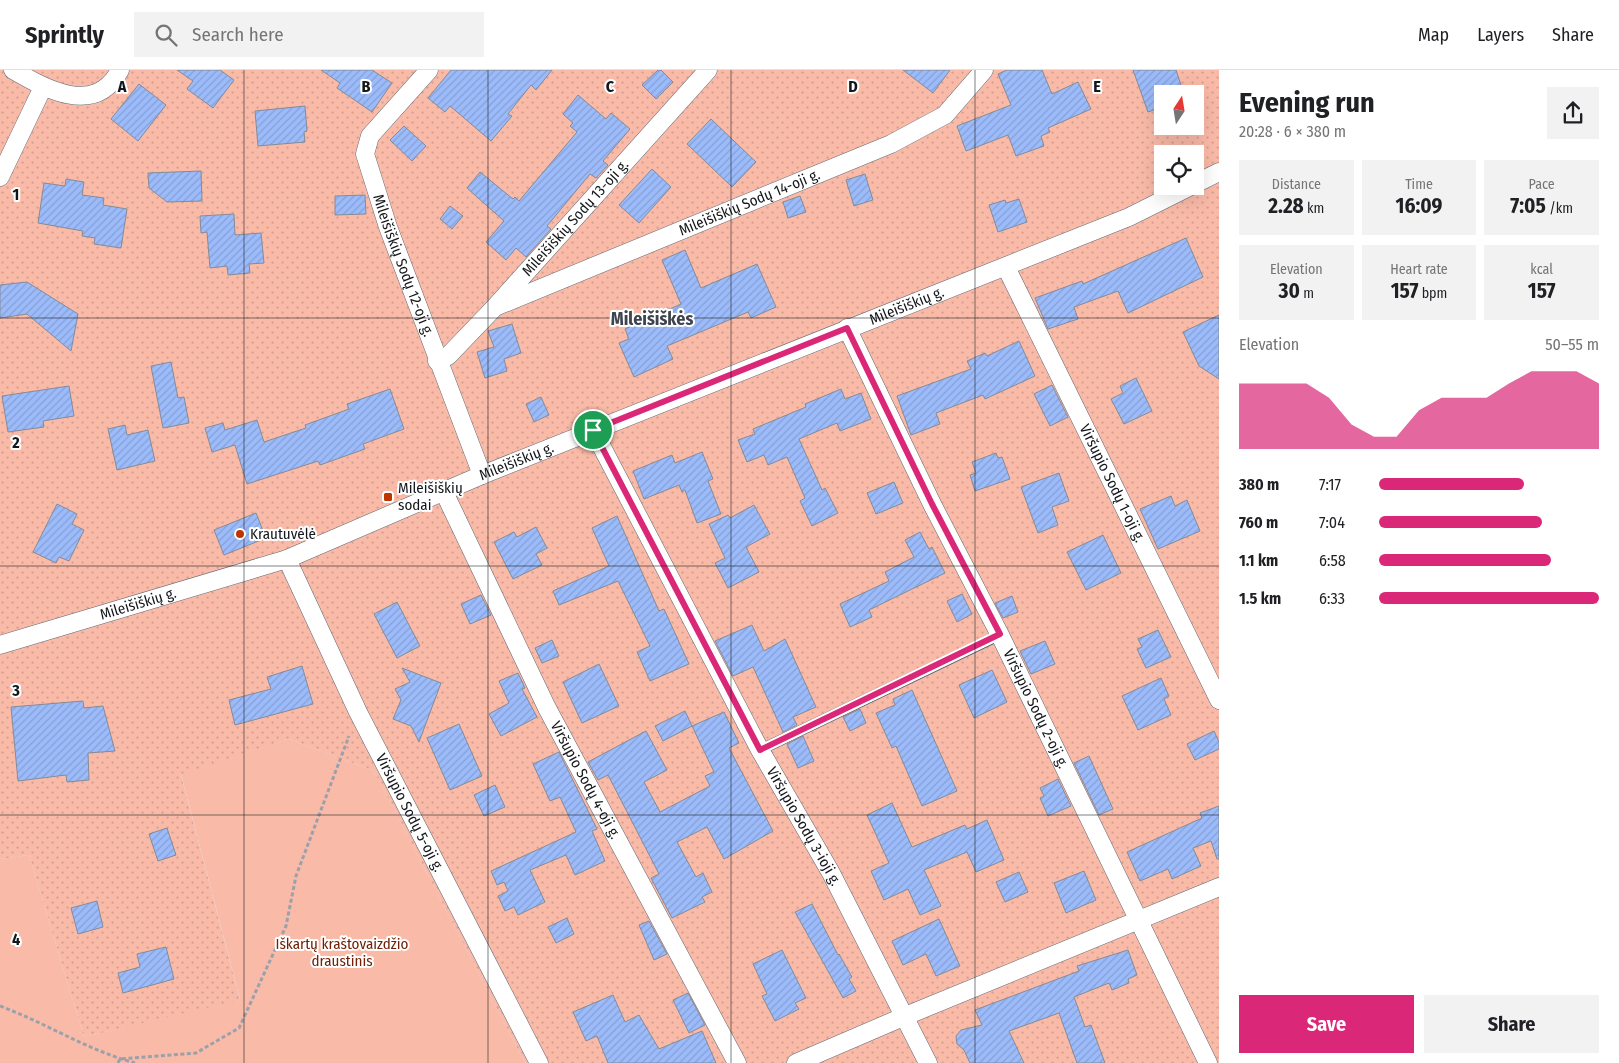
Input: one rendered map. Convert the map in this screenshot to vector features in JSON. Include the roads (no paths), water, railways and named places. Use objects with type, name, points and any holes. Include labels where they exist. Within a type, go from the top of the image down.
[{"type":"street","points":[[13,70],[43,87],[64,94],[83,96],[98,92],[110,84],[120,70]]},
{"type":"street","name":"Mileišiškių Sodų 12-oji g.","points":[[429,70],[370,136],[365,154],[388,227],[437,361],[482,475]]},
{"type":"street","name":"Mileišiškių Sodų 13-oji g.","points":[[437,361],[448,356],[495,307],[708,70]]},
{"type":"street","name":"Mileišiškių Sodų 14-oji g.","points":[[495,307],[890,144],[946,115],[984,70]]},
{"type":"street","points":[[0,177],[43,87]]},
{"type":"street","points":[[1204,180],[1219,173]]},
{"type":"street","name":"Mileišiškių g.","points":[[0,645],[287,559],[482,475],[593,430],[1129,218],[1174,195]]},
{"type":"street","name":"Viršupio Sodų 1-oji g.","points":[[1006,268],[1219,700]]},
{"type":"street","name":"Viršupio Sodų 2-oji g.","points":[[847,328],[932,504],[1000,634],[1208,1063]]},
{"type":"street","name":"Viršupio Sodų 3-ioji g.","points":[[593,430],[760,750],[831,873],[928,1063]]},
{"type":"street","name":"Viršupio Sodų 4-oji g.","points":[[444,492],[546,708],[737,1063]]},
{"type":"street","name":"Viršupio Sodų 5-oji g.","points":[[287,559],[358,712],[540,1063]]},
{"type":"street","points":[[796,1063],[1219,887]]},
{"type":"lane","points":[[760,750],[1000,634]]},
{"type":"place","name":"Mileišiškių sodai","points":[[388,497]]},
{"type":"place","name":"Krautuvėlė","points":[[240,534]]},
{"type":"district","name":"Mileišiškės","points":[[652,319]]},
{"type":"park label","name":"Iškartų kraštovaizdžio draustinis","points":[[342,952]]}]
